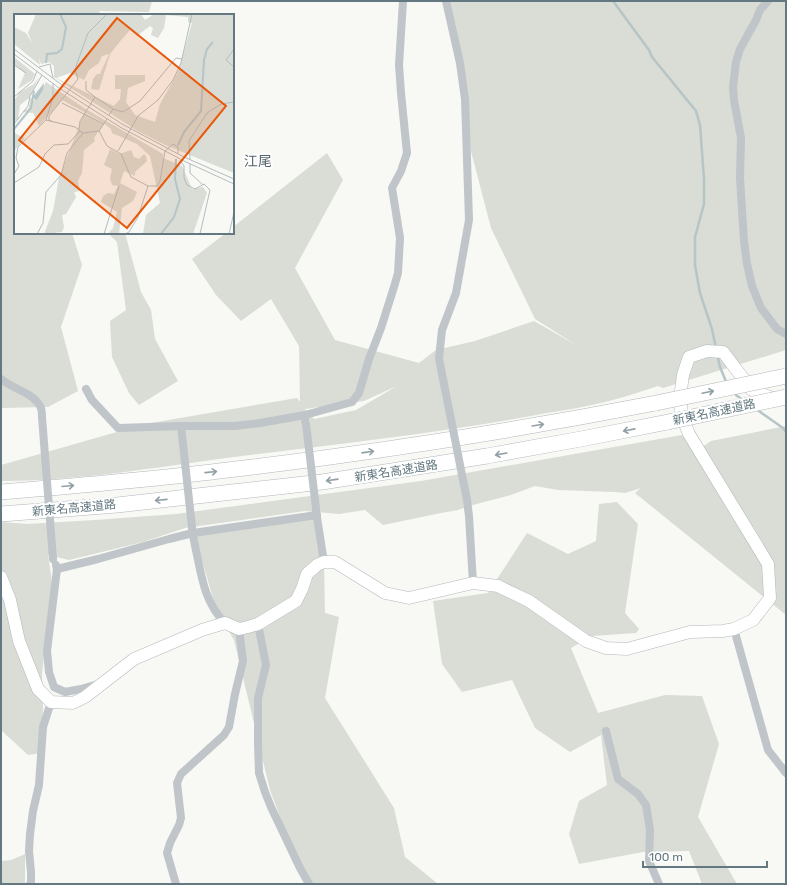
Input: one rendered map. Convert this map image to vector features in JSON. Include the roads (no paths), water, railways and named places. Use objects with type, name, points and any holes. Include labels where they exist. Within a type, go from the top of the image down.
[{"type":"highway","name":"新東名高速道路","points":[[1,492],[219,471],[395,448],[578,419],[786,376]]},
{"type":"highway","name":"新東名高速道路","points":[[1,514],[117,505],[322,482],[581,440],[786,397]]},
{"type":"street","points":[[86,389],[92,400],[118,428],[181,431],[305,419],[352,402],[359,393],[398,273],[400,238],[392,188],[401,171],[407,153],[399,65],[403,1]]},
{"type":"street","points":[[446,1],[460,63],[465,99],[469,220],[456,293],[442,330],[439,358],[467,500],[473,583]]},
{"type":"street","points":[[768,1],[760,10],[740,49],[736,62],[733,87],[741,138],[740,178],[747,264],[752,286],[762,308],[778,329],[786,334]]},
{"type":"street","points":[[181,431],[192,530],[202,583],[217,615],[225,623],[239,629],[258,624],[296,601],[302,590],[307,574],[317,565],[324,562],[335,562],[385,593],[409,598],[473,583],[498,586],[529,601],[586,640],[606,648],[627,649],[690,632],[723,631],[734,629],[754,620],[770,598],[768,564],[727,494],[689,434],[681,414],[681,390],[683,375],[689,357],[707,351],[723,352],[752,390],[774,400],[786,403]]},
{"type":"street","points":[[1,379],[34,398],[41,408],[53,559],[57,569],[46,651],[49,672],[54,687],[65,692],[82,689],[104,682]]},
{"type":"street","points":[[305,419],[316,511],[324,562]]},
{"type":"street","points":[[57,569],[98,560],[169,539],[192,530],[316,511]]},
{"type":"street","points":[[1,577],[10,600],[21,648],[38,689],[51,702],[73,703],[85,697],[134,659],[202,630],[225,623]]},
{"type":"street","points":[[258,624],[266,665],[258,698],[258,744],[260,773],[271,807],[300,868],[310,884]]},
{"type":"street","points":[[176,884],[168,853],[170,843],[181,818],[177,783],[181,774],[224,735],[229,727],[243,661],[239,629]]},
{"type":"street","points":[[734,629],[768,750],[786,773]]},
{"type":"street","points":[[30,884],[30,834],[33,811],[39,785],[42,727],[51,702]]},
{"type":"street","points":[[606,731],[618,779],[638,794],[646,805],[650,830],[649,861],[659,884]]},
{"type":"waterway","points":[[613,1],[649,50],[652,57],[696,111],[700,125],[704,179],[704,204],[695,237],[695,265],[700,293],[712,329],[716,348]]},
{"type":"waterway","points":[[717,354],[720,367],[727,384]]},
{"type":"waterway","points":[[734,392],[744,401]]},
{"type":"waterway","points":[[756,409],[783,428],[786,432]]},
{"type":"district","name":"江尾","points":[[258,161]]}]
